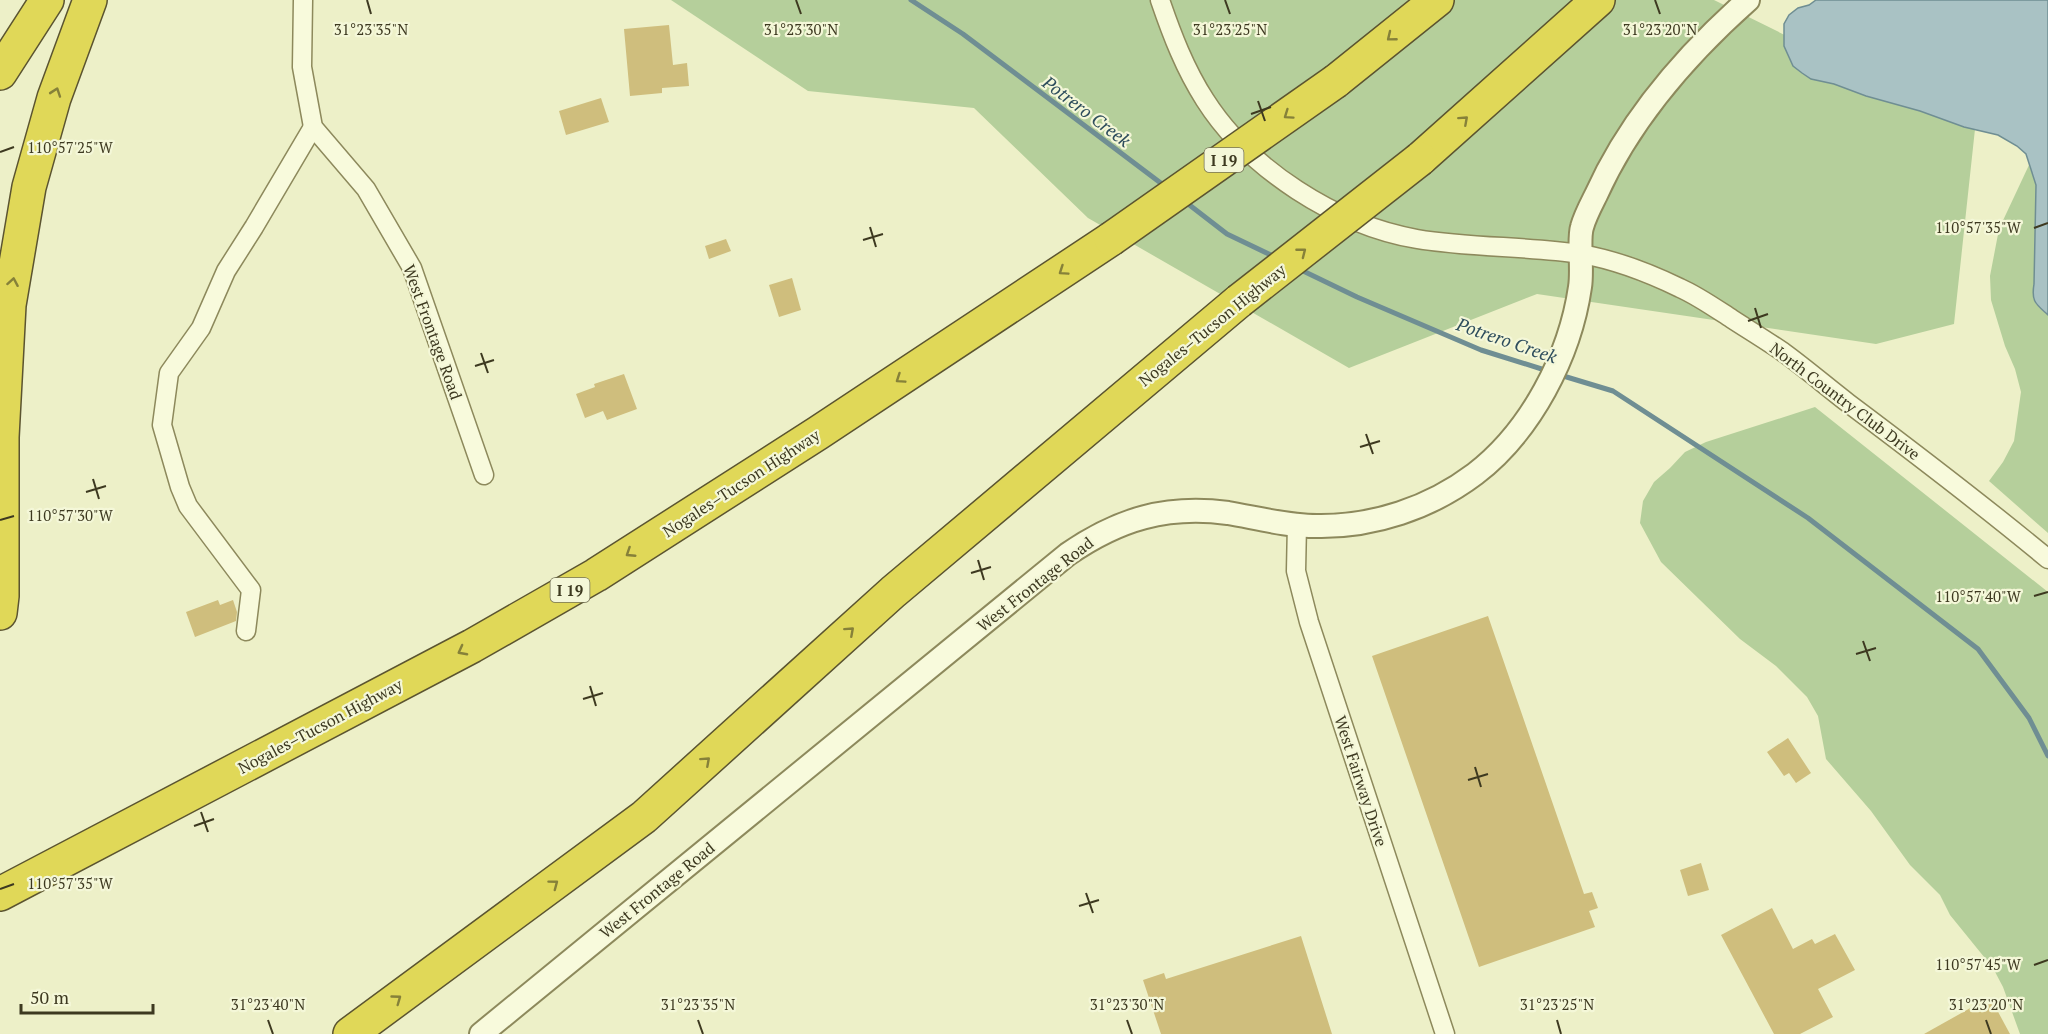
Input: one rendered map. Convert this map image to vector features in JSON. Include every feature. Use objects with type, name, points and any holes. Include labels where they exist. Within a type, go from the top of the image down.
[{"type":"highway","points":[[0,73],[47,0]]},
{"type":"highway","points":[[0,613],[2,596],[2,437],[9,305],[29,188],[54,98],[90,0]]},
{"type":"highway","name":"Nogales–Tucson Highway","points":[[0,894],[462,651],[596,575],[809,439],[1111,239],[1336,81],[1437,0]]},
{"type":"highway","name":"Nogales–Tucson Highway","points":[[350,1034],[644,817],[893,592],[1239,301],[1420,159],[1598,0]]},
{"type":"street","name":"West Frontage Road","points":[[303,0],[302,67],[313,126],[366,189],[412,268],[484,475]]},
{"type":"street","name":"North Country Club Drive","points":[[1160,0],[1171,34],[1206,102],[1229,132],[1254,157],[1282,179],[1337,213],[1390,233],[1436,241],[1582,254],[1650,274],[1684,290],[1783,352],[1977,501],[2048,559]]},
{"type":"street","name":"West Frontage Road","points":[[481,1034],[1068,554],[1109,528],[1155,514],[1179,511],[1204,511],[1316,526],[1345,525],[1373,521],[1400,513],[1427,502],[1468,478],[1497,454],[1516,433],[1536,404],[1561,354],[1580,286],[1581,229],[1605,174],[1636,124],[1671,76],[1712,32],[1748,0]]},
{"type":"street","points":[[246,630],[251,590],[188,506],[180,487],[162,425],[169,373],[201,328],[226,271],[255,227],[313,126]]},
{"type":"street","name":"West Fairway Drive","points":[[1297,524],[1296,571],[1309,622],[1446,1034]]},
{"type":"green space","points":[[671,0],[1714,0],[1975,129],[1954,324],[1876,344],[1537,294],[1349,368],[1088,218],[974,108],[808,91]]},
{"type":"green space","points":[[2029,165],[2036,185],[2033,295],[2037,305],[2048,315],[2048,533],[1989,481],[2003,462],[2014,441],[2021,392],[1991,300],[1990,276],[1999,229]]},
{"type":"green space","points":[[1815,407],[2048,592],[2048,1034],[2020,1034],[2003,987],[1993,968],[1950,915],[1940,895],[1910,865],[1871,811],[1826,759],[1818,716],[1807,697],[1776,666],[1740,639],[1661,562],[1640,523],[1643,501],[1654,482],[1685,452],[1706,442]]},
{"type":"water","points":[[1816,0],[2048,0],[2048,315],[2038,305],[2033,295],[2036,185],[2026,154],[1998,135],[1964,127],[1834,84],[1811,79],[1802,73],[1793,66],[1784,46],[1784,24],[1789,15],[1798,8]]},
{"type":"building","points":[[669,25],[673,65],[687,63],[689,86],[662,88],[662,93],[630,96],[624,29]]},
{"type":"building","points":[[601,98],[609,122],[566,135],[559,111]]},
{"type":"building","points":[[726,239],[731,251],[709,259],[705,246]]},
{"type":"building","points":[[792,278],[801,310],[779,317],[769,285]]},
{"type":"building","points":[[624,374],[637,409],[607,420],[603,411],[585,418],[576,394],[595,387],[594,384]]},
{"type":"building","points":[[218,600],[220,605],[233,600],[237,612],[236,621],[195,637],[186,612]]},
{"type":"building","points":[[1488,616],[1584,894],[1592,892],[1598,908],[1589,911],[1595,927],[1479,967],[1372,656]]},
{"type":"building","points":[[1788,738],[1811,773],[1796,783],[1789,773],[1784,776],[1767,752]]},
{"type":"building","points":[[1701,863],[1709,890],[1688,896],[1680,870]]},
{"type":"building","points":[[1772,908],[1793,949],[1812,939],[1815,944],[1835,934],[1855,970],[1818,989],[1833,1017],[1800,1034],[1774,1034],[1721,935]]},
{"type":"building","points":[[1301,936],[1332,1034],[1161,1034],[1143,980],[1164,973],[1166,979]]},
{"type":"building","points":[[1990,997],[2010,1034],[1924,1034]]},
{"type":"waterway","name":"Potrero Creek","points":[[911,0],[963,34],[1166,187]]},
{"type":"waterway","name":"Potrero Creek","points":[[1183,200],[1227,234],[1277,258]]},
{"type":"waterway","name":"Potrero Creek","points":[[1299,269],[1357,297],[1481,350],[1548,371]]},
{"type":"waterway","name":"Potrero Creek","points":[[1560,375],[1613,391],[1808,518],[1978,649],[2029,718],[2048,756]]}]
